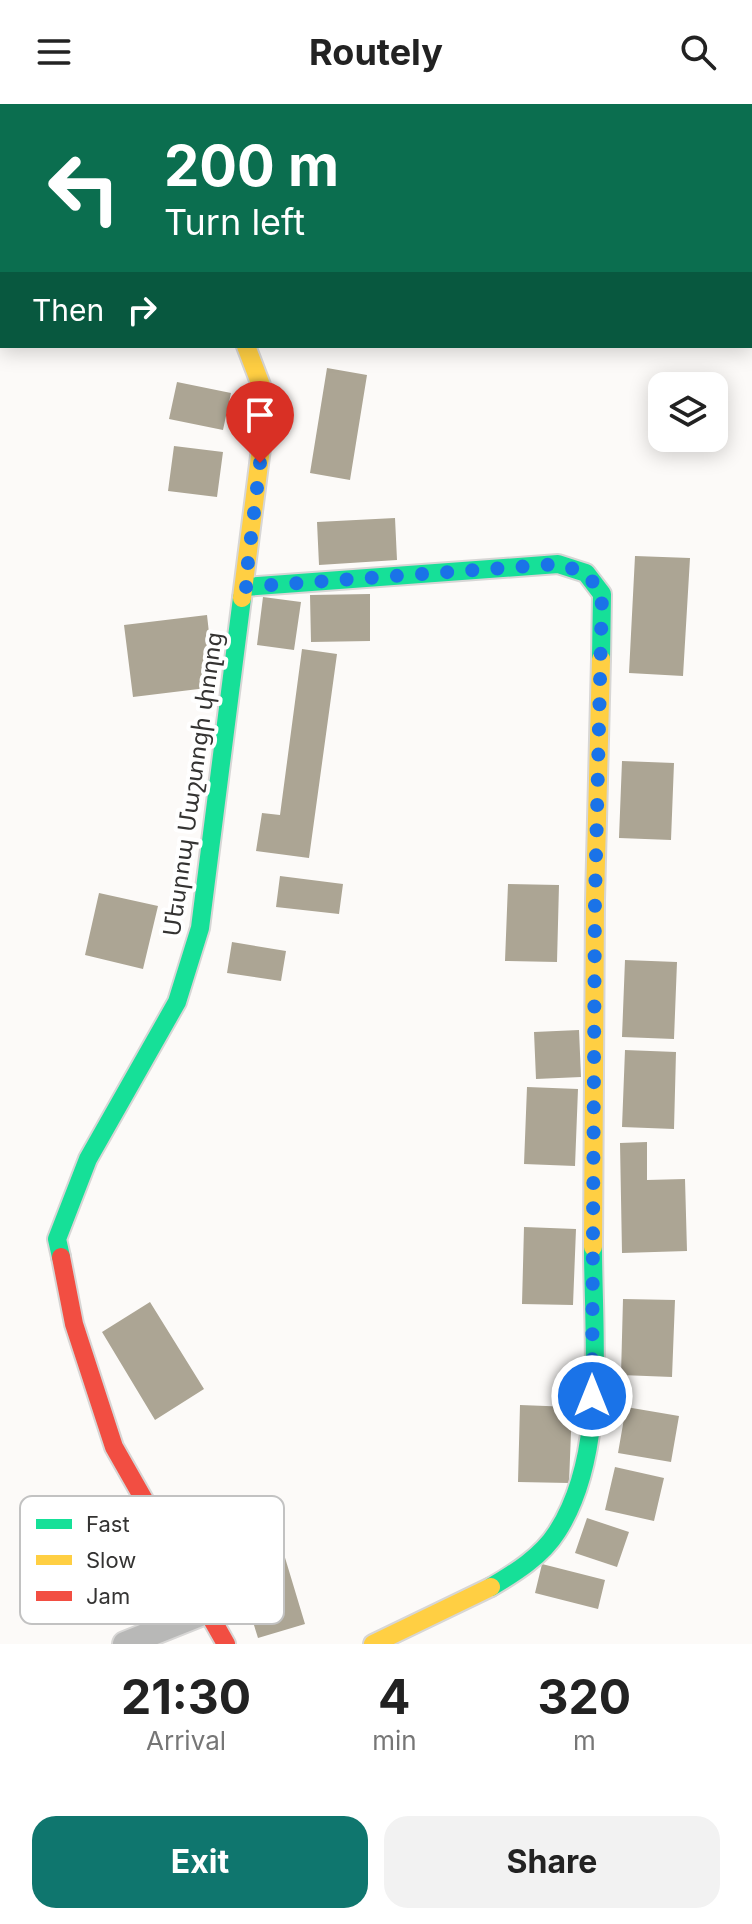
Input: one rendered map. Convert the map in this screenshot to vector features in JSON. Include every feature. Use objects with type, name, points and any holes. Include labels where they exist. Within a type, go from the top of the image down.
[{"type":"street","name":"Մեսրոպ Մաշտոցի փողոց","points":[[141,1496],[114,1447],[74,1324],[57,1239],[88,1159],[177,1002],[200,928],[267,401],[247,348]]},
{"type":"street","points":[[245,587],[558,564],[586,573],[602,594],[595,916],[592,1427],[578,1489],[555,1536],[519,1569],[452,1608],[373,1644]]},
{"type":"street","points":[[125,1644],[175,1624]]},
{"type":"street","name":"Մեսրոպ Մաշտոցի փողոց","points":[[213,1624],[226,1644]]},
{"type":"building","points":[[327,368],[367,375],[350,480],[310,473]]},
{"type":"building","points":[[177,382],[231,393],[223,430],[169,419]]},
{"type":"building","points":[[174,446],[223,452],[217,497],[168,491]]},
{"type":"building","points":[[395,518],[397,560],[319,565],[317,522]]},
{"type":"building","points":[[635,556],[690,558],[683,676],[629,673]]},
{"type":"building","points":[[370,594],[370,641],[311,642],[310,595]]},
{"type":"building","points":[[263,597],[301,602],[294,650],[257,645]]},
{"type":"building","points":[[207,615],[215,687],[133,697],[124,625]]},
{"type":"building","points":[[302,649],[337,654],[309,858],[256,851],[262,813],[280,815]]},
{"type":"building","points":[[622,761],[674,763],[671,840],[619,838]]},
{"type":"building","points":[[280,876],[343,884],[339,914],[276,907]]},
{"type":"building","points":[[508,884],[559,885],[557,962],[505,961]]},
{"type":"building","points":[[99,893],[158,906],[143,969],[85,955]]},
{"type":"building","points":[[232,942],[286,951],[281,981],[227,973]]},
{"type":"building","points":[[625,960],[677,962],[674,1039],[622,1037]]},
{"type":"building","points":[[579,1030],[581,1077],[536,1079],[534,1032]]},
{"type":"building","points":[[625,1050],[676,1052],[674,1129],[622,1127]]},
{"type":"building","points":[[527,1087],[578,1089],[575,1166],[524,1164]]},
{"type":"building","points":[[647,1142],[647,1180],[685,1179],[687,1251],[622,1253],[620,1143]]},
{"type":"building","points":[[524,1227],[576,1229],[573,1305],[522,1304]]},
{"type":"building","points":[[623,1299],[675,1300],[672,1377],[621,1375]]},
{"type":"building","points":[[150,1302],[204,1389],[155,1420],[102,1332]]},
{"type":"building","points":[[520,1405],[572,1407],[569,1483],[518,1482]]},
{"type":"building","points":[[626,1407],[679,1416],[671,1462],[618,1453]]},
{"type":"building","points":[[615,1467],[664,1478],[654,1521],[605,1510]]},
{"type":"building","points":[[587,1518],[629,1532],[617,1567],[575,1553]]},
{"type":"building","points":[[284,1554],[305,1624],[258,1638],[254,1624],[284,1624]]},
{"type":"building","points":[[542,1564],[605,1580],[598,1609],[535,1593]]},
{"type":"traffic: fast","points":[[245,587],[558,564],[586,573],[602,594],[601,659]]},
{"type":"traffic: fast","points":[[61,1257],[57,1239],[88,1159],[177,1002],[200,928],[242,598]]},
{"type":"traffic: fast","points":[[491,1587],[527,1563],[551,1541],[573,1501],[584,1468],[594,1394],[593,1247]]},
{"type":"traffic: slow","points":[[242,598],[267,401],[247,348]]},
{"type":"traffic: slow","points":[[593,1247],[595,900],[601,659]]},
{"type":"traffic: slow","points":[[373,1644],[491,1587]]},
{"type":"traffic: jam","points":[[61,1257],[74,1324],[114,1447],[142,1496]]},
{"type":"traffic: jam","points":[[215,1624],[226,1644]]},
{"type":"route","points":[[260,463],[245,587],[558,564],[586,573],[602,594],[595,900],[592,1396]]}]
